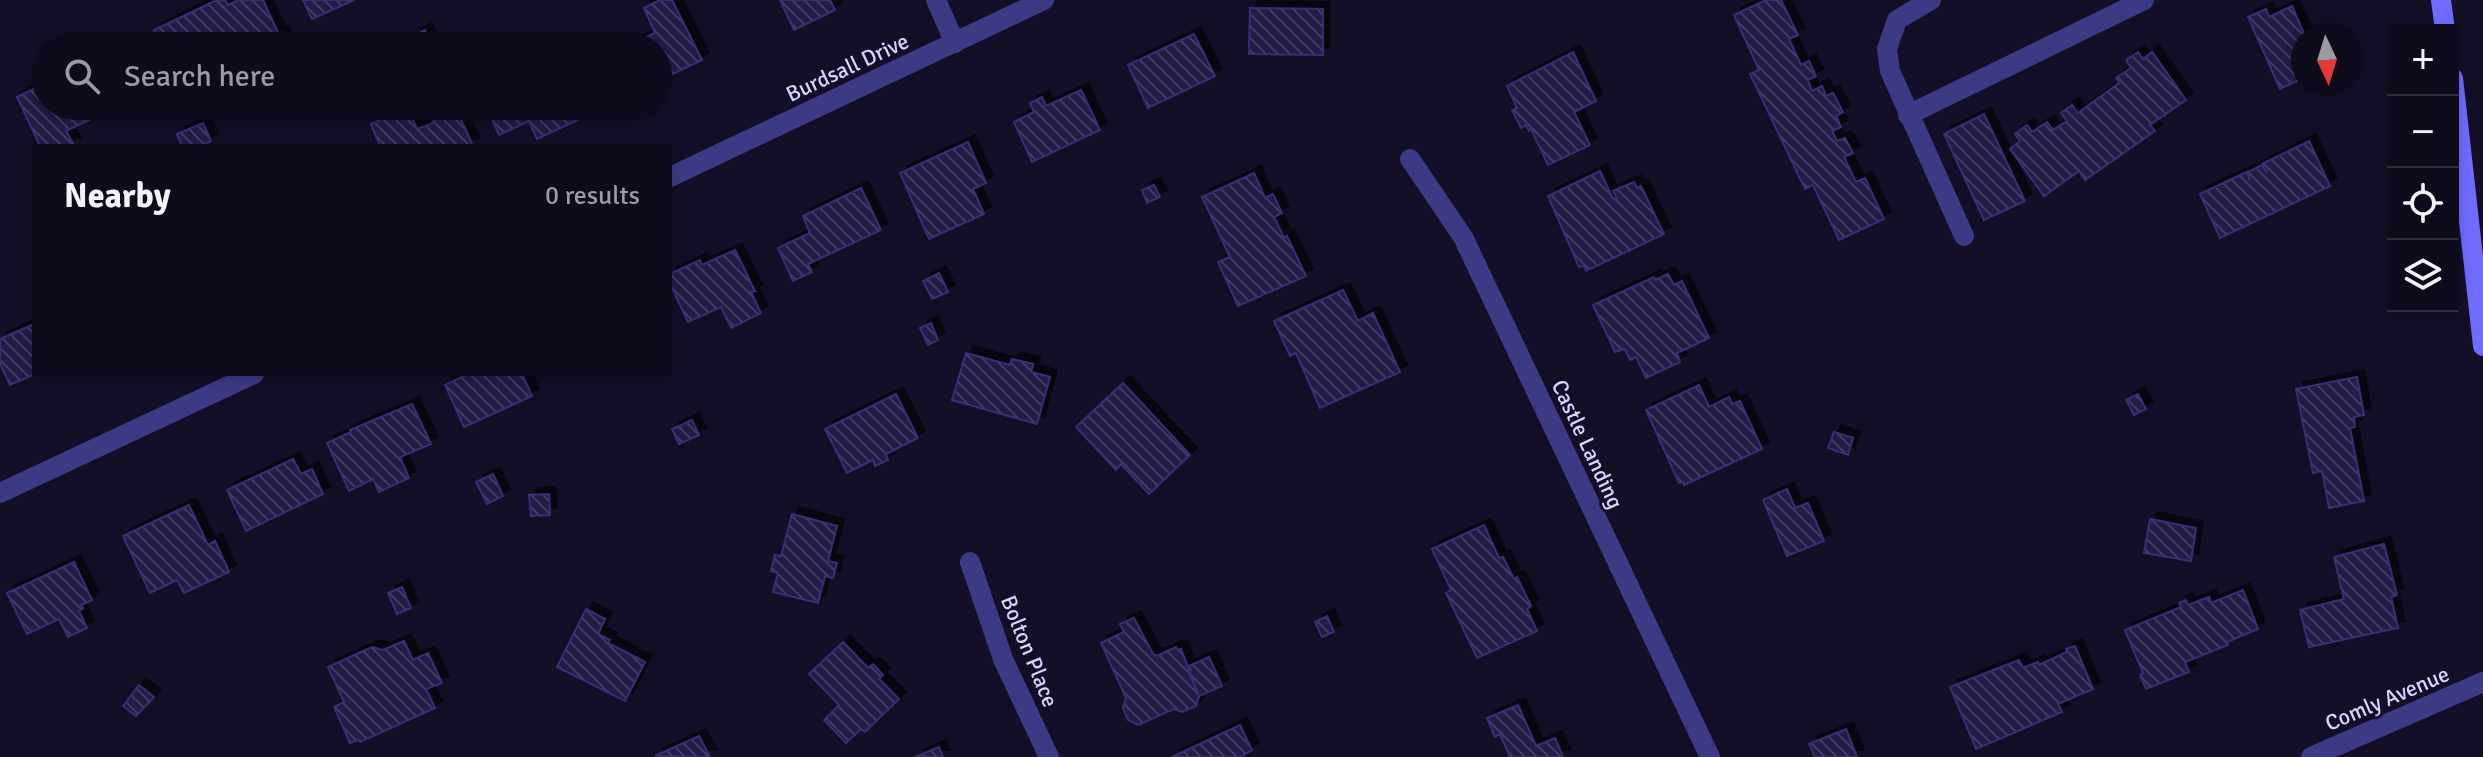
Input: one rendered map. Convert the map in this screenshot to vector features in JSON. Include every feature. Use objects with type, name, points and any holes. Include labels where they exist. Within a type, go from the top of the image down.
[{"type":"main road","points":[[2441,0],[2444,24]]},
{"type":"main road","points":[[2455,96],[2483,346]]},
{"type":"street","points":[[936,0],[955,43]]},
{"type":"street","name":"Burdsall Drive","points":[[672,176],[1044,0]]},
{"type":"street","points":[[1931,0],[1897,20],[1887,49],[1890,71],[1964,236]]},
{"type":"street","points":[[1908,115],[2144,0]]},
{"type":"street","name":"Castle Landing","points":[[1410,159],[1463,237],[1710,757]]},
{"type":"street","points":[[0,493],[250,376]]},
{"type":"street","name":"Bolton Place","points":[[970,562],[1003,659],[1049,757]]},
{"type":"street","name":"Comly Avenue","points":[[2311,757],[2483,682]]},
{"type":"building","points":[[217,0],[225,0],[228,5],[239,0],[263,0],[278,32],[155,32]]},
{"type":"building","points":[[303,0],[354,0],[312,19]]},
{"type":"building","points":[[660,0],[672,0],[702,60],[672,74],[672,32],[655,32],[644,8]]},
{"type":"building","points":[[780,0],[830,0],[835,10],[794,30]]},
{"type":"building","points":[[1766,0],[1781,0],[1798,35],[1789,39],[1801,65],[1809,61],[1816,76],[1808,80],[1812,91],[1822,86],[1826,96],[1833,93],[1843,112],[1836,116],[1841,127],[1832,131],[1837,141],[1845,138],[1853,153],[1844,157],[1856,182],[1865,178],[1884,219],[1839,240],[1813,185],[1805,189],[1750,74],[1759,70],[1734,15]]},
{"type":"building","points":[[2292,6],[2300,24],[2291,24],[2291,84],[2280,89],[2248,17],[2266,9],[2269,17]]},
{"type":"building","points":[[1250,8],[1323,9],[1323,55],[1249,54]]},
{"type":"building","points":[[1194,34],[1215,76],[1148,108],[1128,65]]},
{"type":"building","points":[[1573,52],[1596,101],[1574,112],[1590,145],[1548,165],[1531,129],[1529,131],[1526,125],[1521,128],[1512,110],[1517,108],[1507,86]]},
{"type":"building","points":[[2138,52],[2143,59],[2152,52],[2186,100],[2150,125],[2155,131],[2085,180],[2079,171],[2044,196],[2010,149],[2020,141],[2015,134],[2027,125],[2032,132],[2047,122],[2053,130],[2067,121],[2061,113],[2072,105],[2078,113],[2119,83],[2116,78],[2131,68],[2126,60]]},
{"type":"building","points":[[32,90],[32,120],[88,120],[66,131],[73,144],[39,144],[17,97]]},
{"type":"building","points":[[1081,90],[1100,130],[1032,162],[1014,122],[1034,112],[1030,103],[1042,97],[1046,106]]},
{"type":"building","points":[[1984,114],[2025,201],[1984,220],[1944,134]]},
{"type":"building","points":[[379,120],[413,120],[417,129],[435,120],[461,120],[472,144],[379,144],[371,124]]},
{"type":"building","points":[[492,120],[578,120],[537,139],[529,121],[499,135]]},
{"type":"building","points":[[203,123],[211,141],[181,144],[177,134]]},
{"type":"building","points":[[2309,141],[2330,186],[2220,238],[2200,194],[2247,172],[2250,181],[2248,172],[2262,165],[2267,173],[2262,164]]},
{"type":"building","points":[[968,142],[986,183],[973,189],[984,214],[929,239],[900,173]]},
{"type":"building","points":[[1600,171],[1613,199],[1617,198],[1613,191],[1634,182],[1637,188],[1641,186],[1664,234],[1586,271],[1584,266],[1579,267],[1548,196]]},
{"type":"building","points":[[1254,173],[1265,198],[1273,194],[1282,213],[1274,217],[1306,276],[1238,306],[1218,262],[1230,257],[1202,197]]},
{"type":"building","points":[[1154,185],[1160,197],[1147,203],[1142,190]]},
{"type":"building","points":[[861,188],[881,230],[808,264],[812,272],[793,281],[778,248],[810,233],[803,216]]},
{"type":"building","points":[[735,250],[755,291],[751,292],[761,313],[731,328],[721,307],[688,322],[672,288],[672,273],[700,260],[702,265]]},
{"type":"building","points":[[939,273],[948,292],[932,299],[923,281]]},
{"type":"building","points":[[1668,274],[1674,285],[1682,281],[1709,338],[1677,353],[1680,362],[1646,378],[1636,357],[1630,360],[1625,349],[1615,352],[1593,305],[1654,277],[1655,280]]},
{"type":"building","points":[[1343,290],[1358,321],[1373,313],[1400,372],[1320,408],[1296,353],[1290,356],[1274,321]]},
{"type":"building","points":[[931,323],[938,340],[928,345],[920,328]]},
{"type":"building","points":[[32,325],[32,375],[10,385],[0,364],[0,339]]},
{"type":"building","points":[[966,353],[1010,365],[1012,359],[1033,364],[1031,372],[1050,377],[1037,424],[952,400]]},
{"type":"building","points":[[464,376],[523,376],[532,396],[464,427],[445,385]]},
{"type":"building","points":[[2357,377],[2364,415],[2354,417],[2355,427],[2350,428],[2364,501],[2329,508],[2322,471],[2313,473],[2296,389]]},
{"type":"building","points":[[1123,383],[1190,455],[1149,494],[1121,464],[1116,470],[1076,427]]},
{"type":"building","points":[[1699,385],[1709,407],[1729,397],[1732,404],[1740,401],[1762,449],[1684,485],[1683,482],[1679,483],[1646,410]]},
{"type":"building","points":[[896,394],[918,438],[886,454],[888,460],[875,466],[873,460],[847,473],[825,429]]},
{"type":"building","points":[[2138,394],[2146,409],[2134,415],[2126,400]]},
{"type":"building","points":[[412,404],[431,444],[400,457],[409,478],[379,492],[373,479],[349,491],[327,443]]},
{"type":"building","points":[[692,420],[699,435],[679,444],[672,429]]},
{"type":"building","points":[[1834,432],[1853,438],[1848,455],[1828,448]]},
{"type":"building","points":[[293,459],[301,474],[312,469],[323,494],[246,531],[227,490]]},
{"type":"building","points":[[493,474],[503,496],[487,504],[476,482]]},
{"type":"building","points":[[1787,489],[1795,508],[1808,503],[1824,541],[1787,556],[1763,500]]},
{"type":"building","points":[[549,494],[550,515],[531,516],[529,495]]},
{"type":"building","points":[[189,505],[208,545],[215,541],[229,572],[184,593],[177,580],[150,593],[123,536]]},
{"type":"building","points":[[792,514],[837,526],[828,561],[837,563],[833,578],[825,576],[818,603],[773,592],[778,573],[771,571],[775,555],[781,556]]},
{"type":"building","points":[[2150,519],[2196,528],[2191,561],[2144,553]]},
{"type":"building","points":[[1484,525],[1499,558],[1503,557],[1514,579],[1517,577],[1531,606],[1527,609],[1537,631],[1477,658],[1446,593],[1451,590],[1432,549]]},
{"type":"building","points":[[2384,544],[2397,595],[2391,597],[2398,628],[2309,647],[2300,610],[2344,599],[2334,557]]},
{"type":"building","points":[[74,562],[92,600],[81,605],[83,608],[79,611],[87,628],[68,637],[59,619],[27,634],[7,593]]},
{"type":"building","points":[[402,587],[411,608],[397,614],[388,593]]},
{"type":"building","points":[[2243,590],[2258,629],[2185,662],[2189,672],[2146,689],[2140,675],[2143,673],[2125,630],[2181,607],[2179,603],[2186,600],[2188,605],[2209,597],[2211,603]]},
{"type":"building","points":[[586,609],[605,619],[598,634],[610,640],[608,643],[645,662],[625,701],[557,667]]},
{"type":"building","points":[[1327,616],[1334,632],[1322,637],[1315,622]]},
{"type":"building","points":[[1134,618],[1153,654],[1157,656],[1176,647],[1181,649],[1199,696],[1196,706],[1182,712],[1174,709],[1138,725],[1128,720],[1123,708],[1126,698],[1101,643],[1124,632],[1120,624]]},
{"type":"building","points":[[404,641],[413,660],[428,653],[442,683],[426,689],[435,708],[360,742],[350,743],[334,707],[344,702],[328,667],[372,647],[383,650]]},
{"type":"building","points":[[843,642],[868,668],[873,664],[883,675],[879,679],[899,699],[865,732],[861,729],[846,743],[824,720],[839,705],[809,674]]},
{"type":"building","points":[[2075,646],[2093,689],[2058,704],[2062,712],[1976,749],[1950,687],[2019,660],[2023,668],[2038,662],[2039,665]]},
{"type":"building","points":[[1209,657],[1222,686],[1199,696],[1188,671],[1191,670],[1189,666]]},
{"type":"building","points":[[139,685],[154,697],[136,716],[123,706]]},
{"type":"building","points":[[1518,705],[1536,746],[1555,738],[1563,757],[1510,757],[1500,734],[1495,737],[1487,718]]},
{"type":"building","points":[[1240,725],[1252,750],[1240,757],[1172,757]]},
{"type":"building","points":[[1846,729],[1857,757],[1815,757],[1809,744]]},
{"type":"building","points":[[699,736],[710,757],[655,756]]},
{"type":"building","points":[[939,747],[943,757],[915,757]]}]
